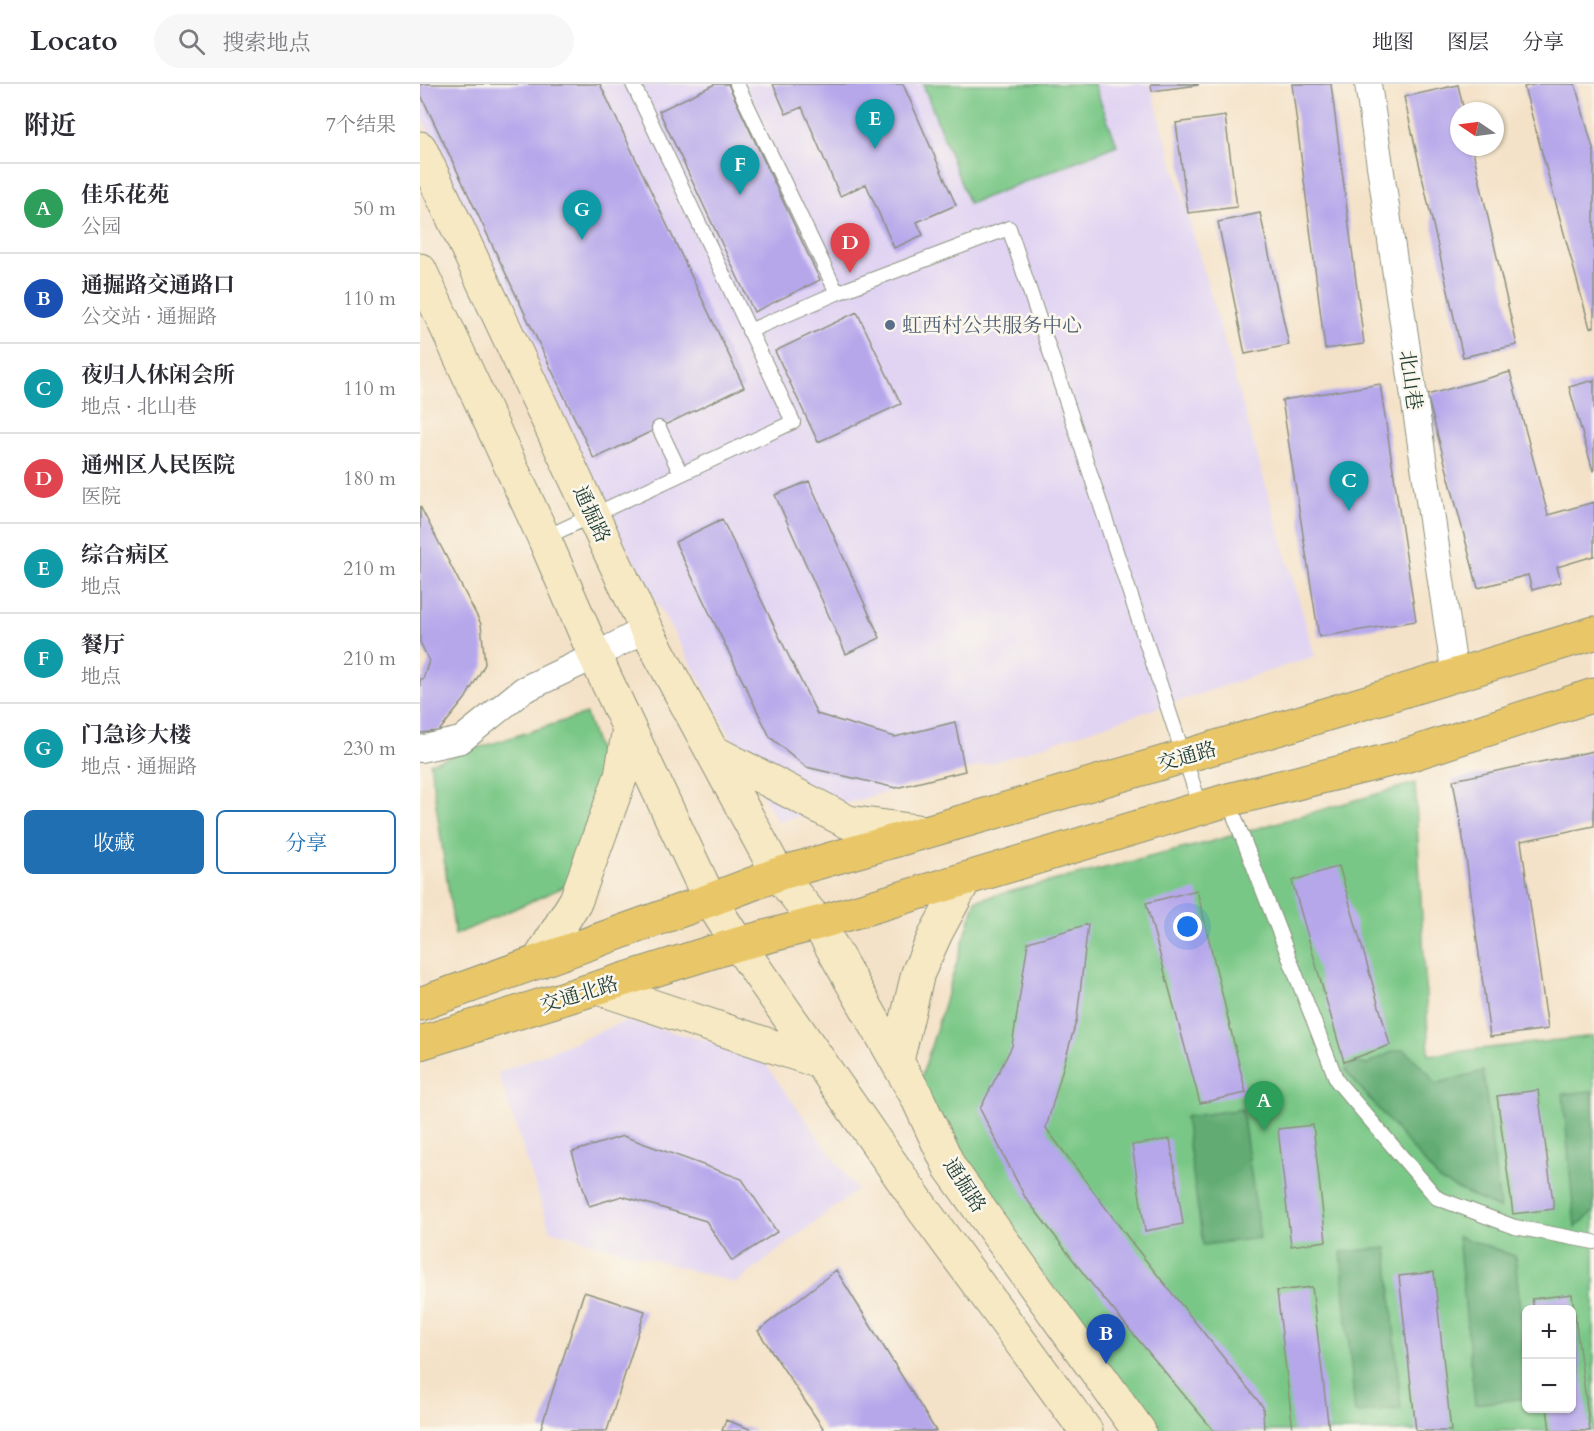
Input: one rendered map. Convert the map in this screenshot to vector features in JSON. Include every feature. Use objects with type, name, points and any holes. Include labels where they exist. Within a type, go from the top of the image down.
[{"type":"main road","name":"通掘路","points":[[420,148],[646,629],[778,874],[818,923],[916,1095],[950,1168],[1139,1431]]},
{"type":"main road","points":[[420,270],[544,538],[595,656],[710,900],[738,944],[925,1212],[1086,1431]]},
{"type":"main road","name":"交通路","points":[[710,900],[778,874],[1455,676],[1594,633]]},
{"type":"main road","points":[[818,923],[1215,804],[1402,757],[1594,695]]},
{"type":"main road","points":[[538,962],[576,900],[621,776],[629,728]]},
{"type":"main road","points":[[712,751],[848,822],[925,832]]},
{"type":"main road","points":[[897,1061],[918,973],[965,879]]},
{"type":"main road","points":[[420,1004],[710,900]]},
{"type":"main road","name":"交通北路","points":[[420,1043],[738,944],[818,923]]},
{"type":"main road","points":[[598,988],[820,1062]]},
{"type":"street","name":"北山巷","points":[[1368,84],[1455,676]]},
{"type":"street","points":[[420,749],[461,740],[523,690],[646,629]]},
{"type":"lane","points":[[544,538],[793,422],[633,84]]},
{"type":"lane","points":[[737,84],[837,292]]},
{"type":"lane","points":[[749,331],[837,292],[1009,228],[1215,804],[1337,1081],[1437,1198],[1515,1227],[1594,1242]]},
{"type":"lane","points":[[658,428],[681,474]]},
{"type":"shaded area","points":[[420,84],[1150,84],[1315,656],[988,764],[778,822],[622,539],[420,114]]},
{"type":"shaded area","points":[[626,1021],[757,1053],[857,1190],[736,1283],[550,1230],[498,1073]]},
{"type":"green space","points":[[923,84],[1094,84],[1117,145],[969,204]]},
{"type":"green space","points":[[586,714],[615,801],[575,882],[455,935],[430,763]]},
{"type":"green space","points":[[1415,783],[1429,1055],[1594,1036],[1594,1431],[1139,1431],[916,1095],[976,900],[1206,843]]},
{"type":"green space","points":[[1404,1049],[1428,1073],[1435,1084],[1483,1071],[1500,1209],[1440,1181],[1345,1070],[1355,1062],[1367,1065]]},
{"type":"green space","points":[[1592,1091],[1594,1211],[1575,1228],[1563,1094]]},
{"type":"green space","points":[[1242,1109],[1260,1238],[1203,1245],[1185,1117]]},
{"type":"green space","points":[[1458,1236],[1515,1256],[1522,1329],[1522,1398],[1475,1404]]},
{"type":"green space","points":[[1387,1248],[1401,1409],[1355,1413],[1341,1252]]},
{"type":"building","points":[[420,84],[600,84],[744,387],[594,459],[420,93]]},
{"type":"building","points":[[715,84],[728,84],[820,280],[754,312],[659,111]]},
{"type":"building","points":[[773,84],[903,84],[956,205],[917,222],[923,235],[894,248],[866,184],[840,196],[802,107],[786,114]]},
{"type":"building","points":[[1151,84],[1198,84],[1198,85],[1152,91]]},
{"type":"building","points":[[1292,84],[1331,84],[1364,344],[1325,349]]},
{"type":"building","points":[[1537,84],[1575,84],[1594,152],[1594,327],[1590,328],[1524,87]]},
{"type":"building","points":[[1458,85],[1462,102],[1450,102],[1450,156],[1474,156],[1517,345],[1463,357],[1404,97]]},
{"type":"building","points":[[1225,116],[1237,207],[1188,213],[1176,123]]},
{"type":"building","points":[[1260,213],[1289,345],[1245,354],[1218,222]]},
{"type":"building","points":[[857,312],[901,404],[818,442],[775,351]]},
{"type":"building","points":[[1510,372],[1548,515],[1594,502],[1594,556],[1557,567],[1561,582],[1532,590],[1528,575],[1478,588],[1427,395]]},
{"type":"building","points":[[1594,380],[1594,471],[1593,471],[1569,387]]},
{"type":"building","points":[[1380,384],[1416,621],[1319,637],[1282,400]]},
{"type":"building","points":[[809,481],[880,638],[846,654],[775,495]]},
{"type":"building","points":[[420,506],[481,624],[485,664],[465,699],[439,731],[420,733],[420,679],[423,679],[429,661],[420,642]]},
{"type":"building","points":[[722,519],[817,714],[895,737],[955,722],[965,771],[896,788],[806,767],[770,737],[675,542]]},
{"type":"building","points":[[1594,751],[1594,826],[1521,841],[1548,1029],[1490,1037],[1465,850],[1453,780]]},
{"type":"building","points":[[1339,866],[1390,1045],[1344,1062],[1292,881]]},
{"type":"building","points":[[1197,890],[1246,1093],[1200,1103],[1146,903]]},
{"type":"building","points":[[1088,924],[1077,1018],[1046,1128],[1132,1243],[1263,1407],[1264,1431],[1214,1431],[1090,1282],[1025,1197],[980,1109],[1012,1046],[1028,942]]},
{"type":"building","points":[[1538,1090],[1554,1209],[1513,1214],[1497,1096]]},
{"type":"building","points":[[1313,1125],[1326,1241],[1291,1246],[1278,1129]]},
{"type":"building","points":[[623,1136],[742,1179],[777,1232],[732,1261],[706,1221],[622,1196],[589,1206],[572,1152]]},
{"type":"building","points":[[1170,1139],[1183,1224],[1145,1231],[1132,1145]]},
{"type":"building","points":[[836,1270],[936,1431],[825,1431],[758,1331]]},
{"type":"building","points":[[1434,1272],[1451,1431],[1416,1431],[1399,1276]]},
{"type":"building","points":[[1312,1287],[1329,1431],[1293,1431],[1277,1291]]},
{"type":"building","points":[[584,1292],[645,1311],[607,1431],[540,1431]]},
{"type":"building","points":[[1572,1294],[1573,1305],[1533,1305],[1532,1299]]},
{"type":"building","points":[[1576,1324],[1590,1431],[1550,1431],[1548,1413],[1576,1413]]},
{"type":"building","points":[[726,1420],[755,1431],[722,1431]]},
{"type":"place","name":"综合病区","points":[[875,149]]},
{"type":"place","name":"餐厅","points":[[740,195]]},
{"type":"place","name":"门急诊大楼","points":[[582,240]]},
{"type":"place","name":"通州区人民医院","points":[[850,273]]},
{"type":"place","name":"虹西村公共服务中心","points":[[890,325]]},
{"type":"place","name":"夜归人休闲会所","points":[[1349,511]]},
{"type":"place","name":"佳乐花苑","points":[[1264,1131]]},
{"type":"place","name":"通掘路交通路口","points":[[1106,1364]]}]
